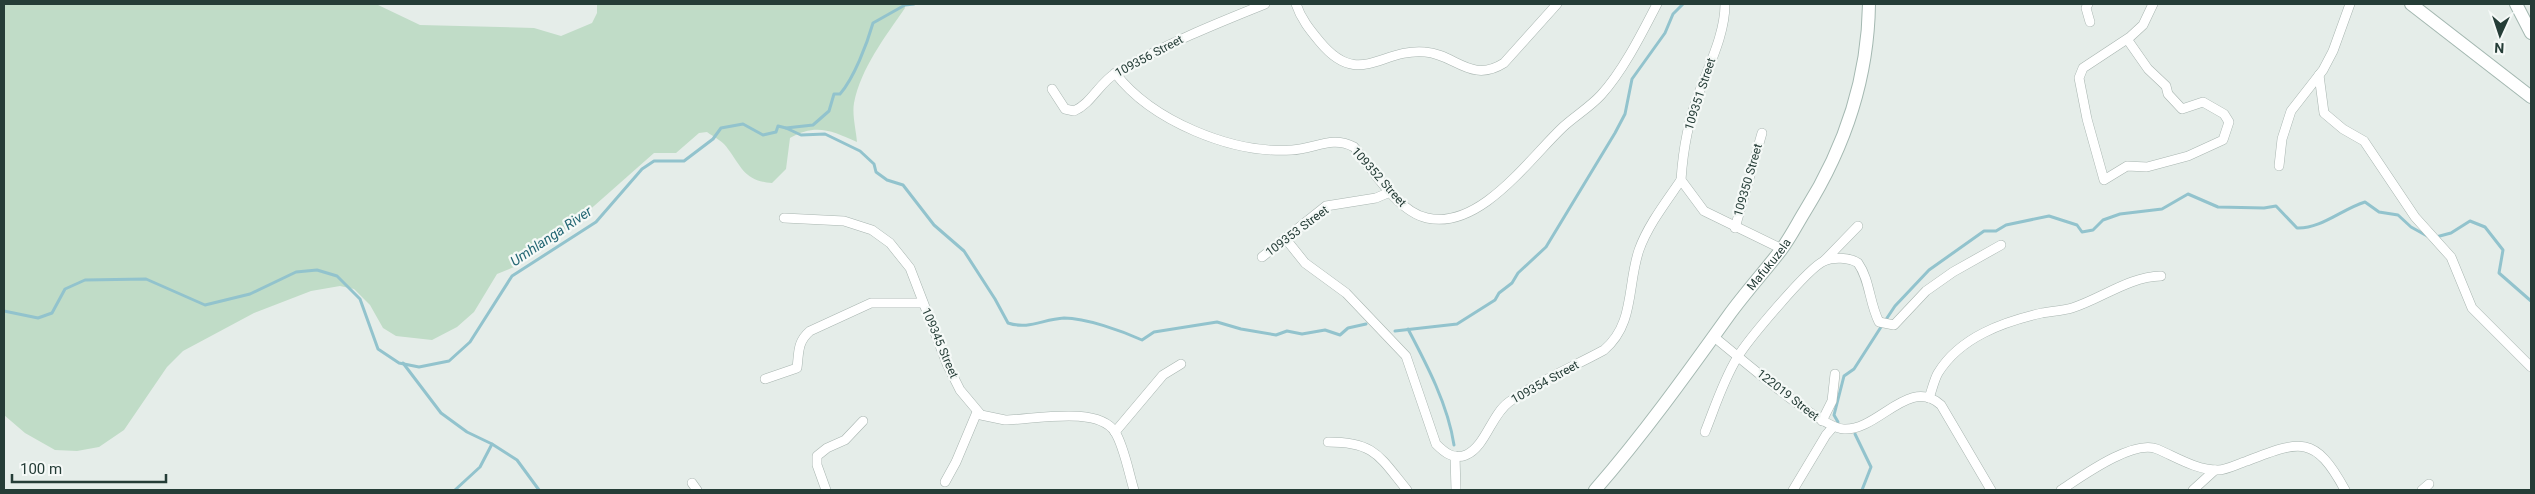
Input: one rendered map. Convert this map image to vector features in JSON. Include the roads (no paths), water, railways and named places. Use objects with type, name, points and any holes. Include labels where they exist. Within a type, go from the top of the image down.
[{"type":"main road","name":"Mafukuzela","points":[[1595,490],[1714,337],[1743,296],[1782,249],[1836,157],[1852,116],[1865,57],[1869,4]]},
{"type":"main road","points":[[2411,4],[2531,97]]},
{"type":"main road","points":[[2516,4],[2531,33]]},
{"type":"street","name":"109356 Street","points":[[1052,90],[1065,109],[1074,111],[1084,105],[1116,73],[1183,38],[1265,4]]},
{"type":"street","points":[[1296,4],[1301,17],[1326,48],[1339,60],[1350,64],[1365,64],[1413,52],[1426,52],[1470,70],[1484,70],[1495,68],[1504,63],[1557,4]]},
{"type":"street","name":"109352 Street","points":[[1116,73],[1143,101],[1219,142],[1284,150],[1326,142],[1346,143],[1354,147],[1390,192],[1411,210],[1427,218],[1448,219],[1464,216],[1490,200],[1564,126],[1601,95],[1615,76],[1657,4]]},
{"type":"street","name":"109351 Street","points":[[1681,180],[1690,118],[1711,63],[1723,22],[1726,4]]},
{"type":"street","points":[[2088,4],[2086,8],[2090,22]]},
{"type":"street","points":[[2127,40],[2148,69],[2166,86],[2168,94],[2182,109],[2203,102],[2224,114],[2229,122],[2223,140],[2188,156],[2147,167],[2127,166],[2104,180],[2087,119],[2079,78],[2083,68],[2127,40],[2143,26],[2153,4]]},
{"type":"street","points":[[2279,166],[2282,139],[2291,111],[2319,75],[2333,52],[2350,4]]},
{"type":"street","points":[[2319,75],[2324,113],[2343,129],[2364,141],[2414,217],[2451,257],[2472,308],[2531,367]]},
{"type":"street","name":"109350 Street","points":[[1735,228],[1762,133]]},
{"type":"street","points":[[1681,180],[1704,211],[1735,228],[1782,249]]},
{"type":"street","name":"109354 Street","points":[[1455,456],[1464,456],[1471,452],[1494,418],[1508,402],[1604,350],[1616,341],[1624,328],[1643,242],[1681,180]]},
{"type":"street","name":"109353 Street","points":[[1262,257],[1326,206],[1376,198],[1390,192]]},
{"type":"street","name":"109345 Street","points":[[784,218],[844,222],[859,225],[880,236],[910,268],[947,364],[960,390],[977,412]]},
{"type":"street","points":[[1705,432],[1724,383],[1738,356],[1803,279],[1824,261],[1858,226]]},
{"type":"street","points":[[1285,238],[1305,263],[1346,293],[1406,356],[1436,444],[1445,453],[1455,456],[1456,490]]},
{"type":"street","points":[[1824,261],[1846,259],[1858,262],[1866,278],[1873,310],[1879,322],[1894,324],[1926,291],[1953,272],[2001,244]]},
{"type":"street","points":[[1991,490],[1941,405],[1929,398],[1937,374],[1946,362],[1986,330],[2042,313],[2072,308],[2133,280],[2161,276]]},
{"type":"street","points":[[765,379],[796,368],[799,346],[804,336],[861,306],[871,302],[923,303]]},
{"type":"street","name":"122019 Street","points":[[1714,337],[1822,421],[1833,427],[1844,429],[1859,427],[1915,397],[1929,398]]},
{"type":"street","points":[[1115,432],[1163,375],[1182,364]]},
{"type":"street","points":[[1822,421],[1832,401],[1834,374]]},
{"type":"street","points":[[945,482],[956,462],[977,412],[993,419],[1005,420],[1091,417],[1102,420],[1115,432],[1134,490]]},
{"type":"street","points":[[826,490],[816,465],[817,456],[827,448],[845,440],[863,420]]},
{"type":"street","points":[[1793,490],[1833,427]]},
{"type":"street","points":[[1328,442],[1352,442],[1369,448],[1377,454],[1407,490]]},
{"type":"street","points":[[2061,490],[2123,453],[2142,446],[2154,448],[2193,465],[2215,470],[2228,468],[2278,449],[2305,446],[2320,454],[2336,472],[2346,490]]},
{"type":"street","points":[[2193,490],[2215,470]]},
{"type":"waterway","name":"Umhlanga River","points":[[4,311],[38,318],[52,313],[65,289],[85,280],[146,279],[205,305],[250,294],[296,272],[317,270],[337,276],[360,299],[378,349],[399,363],[419,367],[449,361],[470,342],[512,276],[596,222],[642,169],[654,161],[684,161],[713,139],[721,128],[743,124],[763,135],[776,132],[778,126],[786,128],[813,125],[829,111],[834,94],[840,94],[850,79],[864,50],[873,23],[905,5],[914,4]]},
{"type":"waterway","points":[[1395,331],[1457,324],[1495,300],[1499,293],[1512,283],[1518,273],[1546,247],[1625,114],[1632,79],[1665,33],[1673,14],[1683,4]]},
{"type":"waterway","points":[[786,128],[801,135],[825,134],[860,151],[874,164],[876,172],[887,180],[903,185],[934,225],[964,251],[1008,323],[1016,325],[1036,324],[1064,318],[1083,320],[1142,340],[1154,332],[1217,322],[1241,329],[1276,335],[1287,331],[1302,334],[1325,330],[1340,335],[1348,328],[1366,324]]},
{"type":"waterway","points":[[1885,321],[1895,306],[1929,270],[1984,231],[1996,231],[2006,225],[2049,216],[2077,225],[2082,232],[2093,230],[2103,220],[2120,214],[2162,209],[2188,194],[2218,207],[2264,208],[2276,206],[2297,228],[2323,222],[2365,202],[2379,212],[2398,215],[2411,227],[2429,237]]},
{"type":"waterway","points":[[2436,237],[2451,233],[2470,221],[2485,227],[2503,250],[2499,273],[2531,301]]},
{"type":"waterway","points":[[1838,422],[1834,415],[1844,376],[1854,369],[1881,327]]},
{"type":"waterway","points":[[1408,329],[1442,400],[1454,445]]},
{"type":"waterway","points":[[403,363],[441,413],[467,432],[492,444],[517,460],[539,490]]},
{"type":"waterway","points":[[1855,434],[1871,467],[1862,490]]},
{"type":"waterway","points":[[455,490],[480,467],[492,444]]}]
